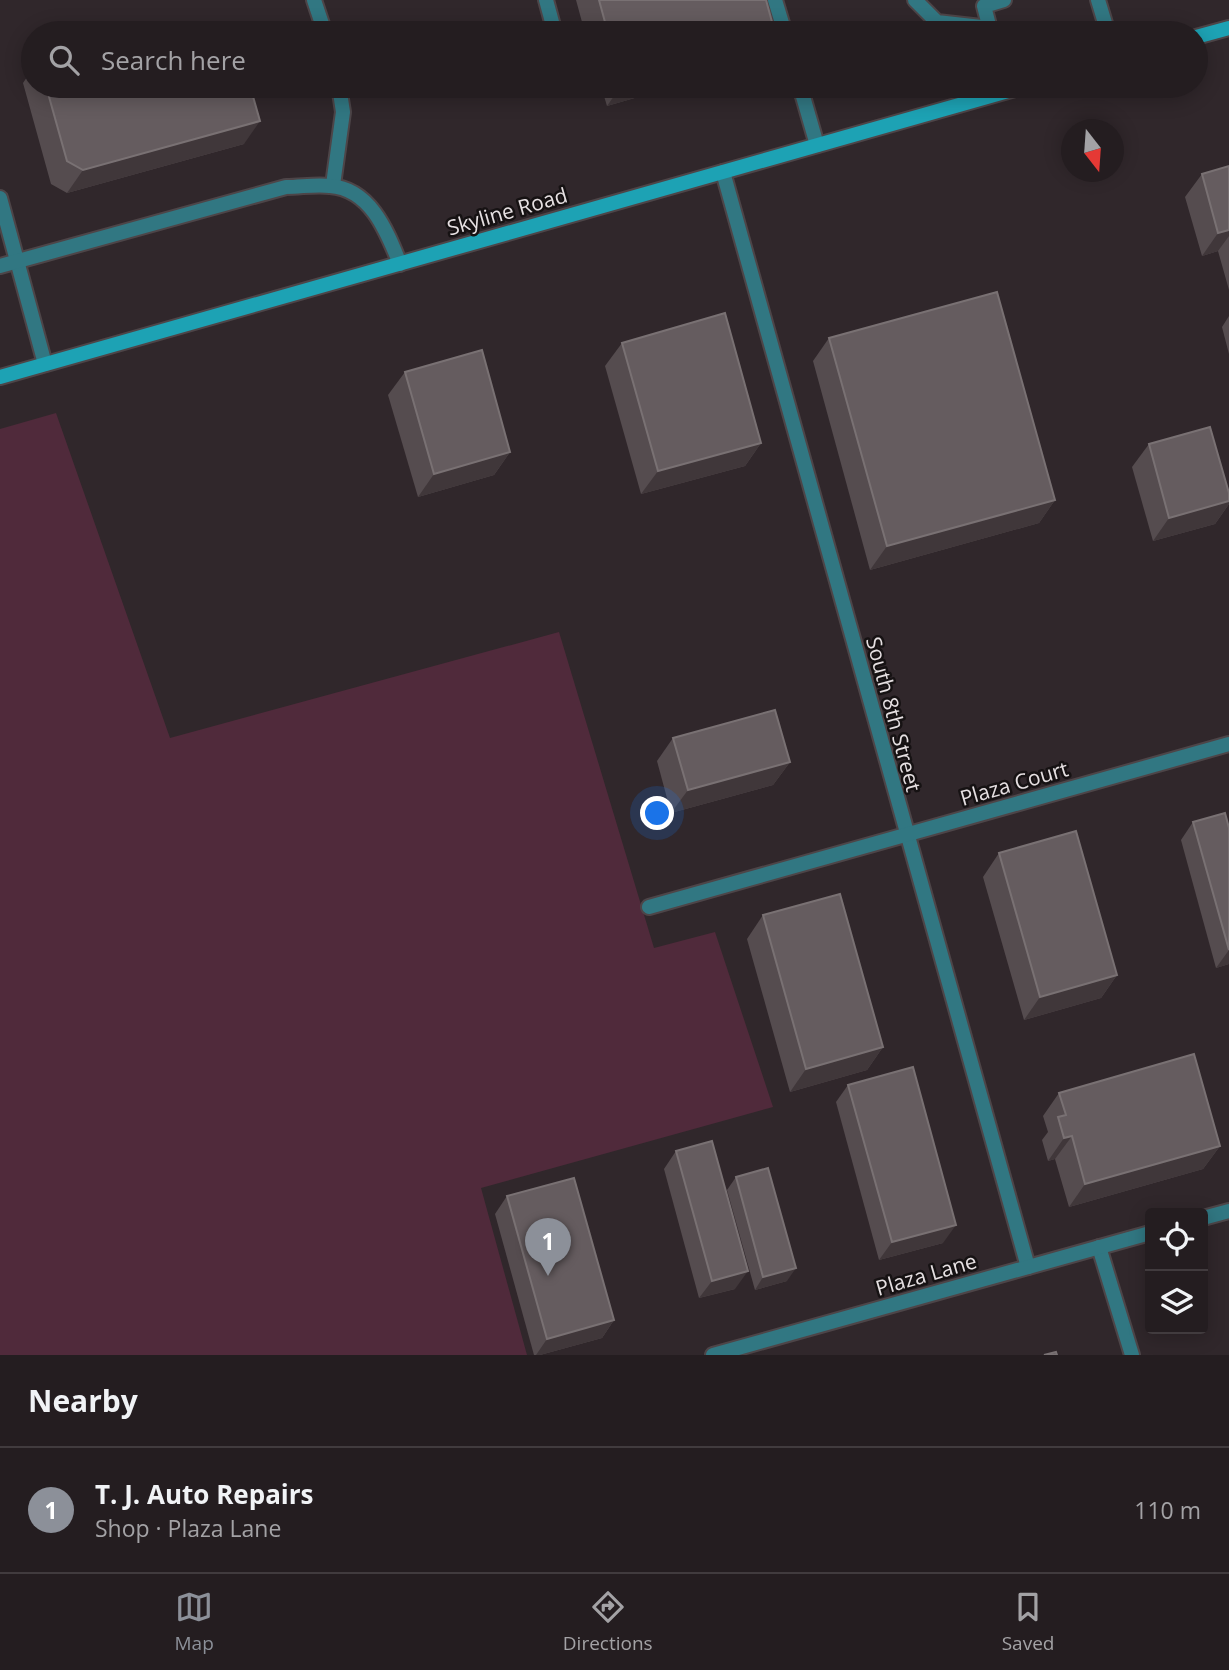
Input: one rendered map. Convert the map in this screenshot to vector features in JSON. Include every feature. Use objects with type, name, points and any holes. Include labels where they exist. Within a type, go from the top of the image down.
[{"type":"main road","points":[[1208,34],[1229,28]]},
{"type":"main road","name":"Skyline Road","points":[[0,377],[723,172],[973,98]]},
{"type":"street","points":[[314,0],[321,21]]},
{"type":"street","points":[[546,0],[552,21]]},
{"type":"street","points":[[775,0],[781,21]]},
{"type":"street","points":[[915,0],[936,21]]},
{"type":"street","points":[[988,21],[984,6],[1004,0]]},
{"type":"street","points":[[1098,0],[1104,21]]},
{"type":"street","points":[[333,186],[343,112],[341,98]]},
{"type":"street","points":[[803,98],[817,145]]},
{"type":"street","name":"South 8th Street","points":[[723,172],[905,835],[1028,1267]]},
{"type":"street","points":[[0,266],[286,187],[333,186],[361,198],[383,222],[400,264]]},
{"type":"street","points":[[0,198],[45,364]]},
{"type":"street","name":"Plaza Court","points":[[649,907],[1229,744]]},
{"type":"street","points":[[1208,1217],[1229,1211]]},
{"type":"street","name":"Plaza Lane","points":[[713,1355],[1145,1234]]},
{"type":"street","points":[[1099,1247],[1132,1355]]},
{"type":"shaded area","points":[[56,413],[170,738],[559,632],[654,948],[715,932],[773,1107],[481,1188],[527,1355],[0,1355],[0,429]]},
{"type":"building","points":[[599,0],[766,0],[772,21],[605,21]]},
{"type":"building","points":[[49,98],[253,98],[260,121],[83,170],[67,161]]},
{"type":"building","points":[[1229,166],[1229,230],[1218,233],[1202,174]]},
{"type":"building","points":[[997,292],[1055,500],[887,546],[829,338]]},
{"type":"building","points":[[725,313],[761,443],[658,471],[622,343]]},
{"type":"building","points":[[482,350],[510,452],[434,474],[405,372]]},
{"type":"building","points":[[1210,427],[1229,501],[1169,518],[1149,444]]},
{"type":"building","points":[[775,710],[790,762],[688,790],[673,738]]},
{"type":"building","points":[[1225,813],[1229,828],[1229,950],[1193,822]]},
{"type":"building","points":[[1076,831],[1117,975],[1040,997],[999,853]]},
{"type":"building","points":[[840,894],[883,1047],[806,1069],[763,915]]},
{"type":"building","points":[[1194,1054],[1220,1146],[1085,1184],[1072,1136],[1064,1138],[1058,1117],[1066,1115],[1059,1093]]},
{"type":"building","points":[[913,1067],[956,1225],[892,1242],[848,1085]]},
{"type":"building","points":[[712,1141],[748,1271],[712,1281],[676,1151]]},
{"type":"building","points":[[768,1168],[796,1268],[763,1277],[736,1177]]},
{"type":"building","points":[[574,1178],[614,1320],[547,1339],[507,1196]]},
{"type":"place","name":"T. J. Auto Repairs","points":[[548,1276]]}]
